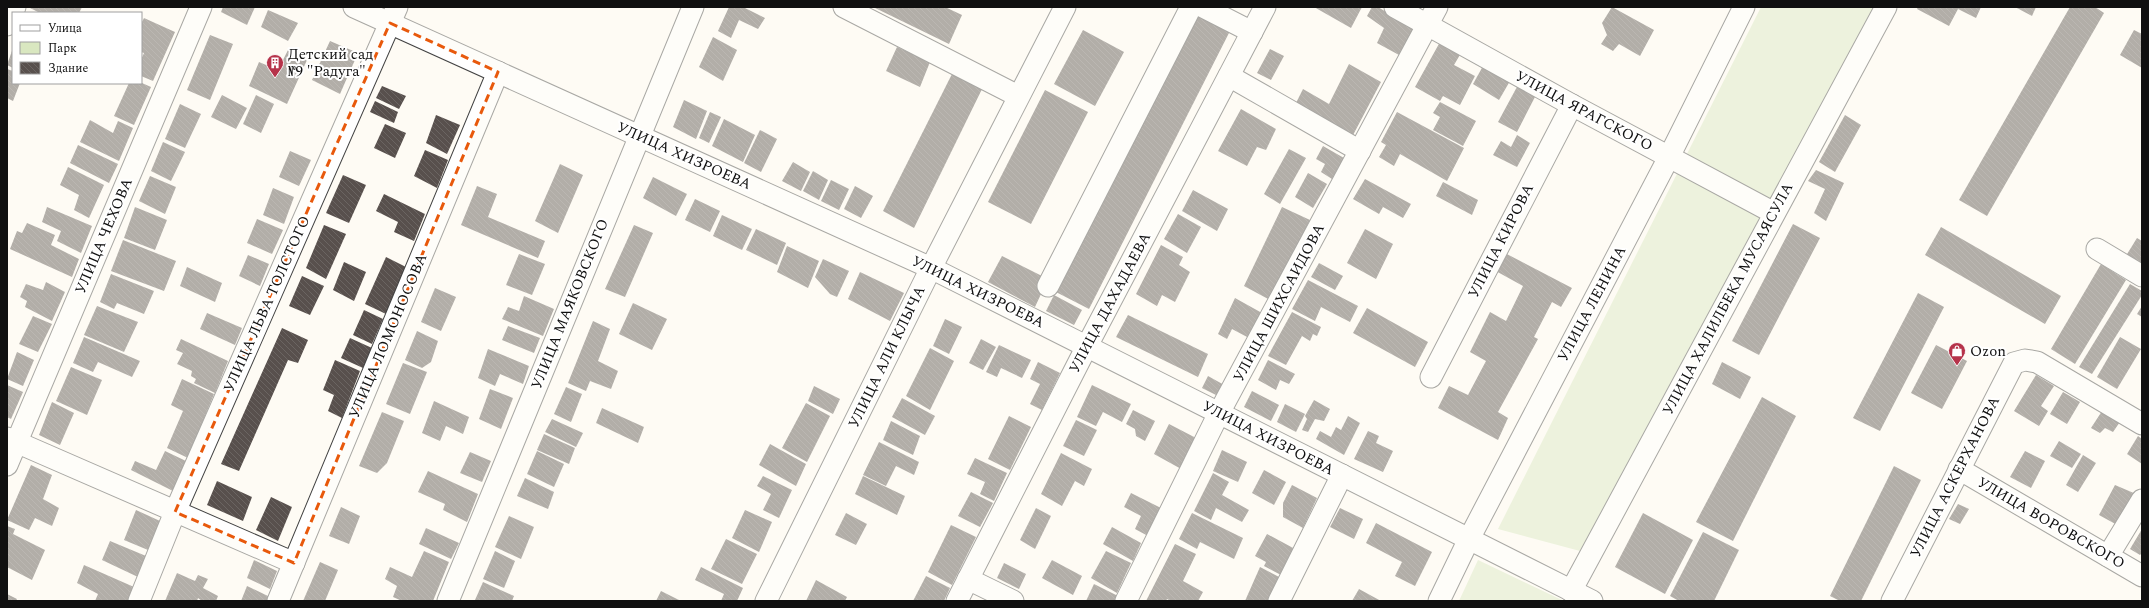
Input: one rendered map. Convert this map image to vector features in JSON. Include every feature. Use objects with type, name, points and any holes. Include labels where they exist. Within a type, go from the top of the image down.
[{"type":"street","name":"УЛИЦА ЧЕХОВА","points":[[7,465],[12,440],[201,7]]},
{"type":"street","name":"УЛИЦА ХИЗРОЕВА","points":[[354,7],[393,15],[498,72],[931,268],[1592,601]]},
{"type":"street","name":"УЛИЦА МАЯКОВСКОГО","points":[[448,601],[693,7]]},
{"type":"street","points":[[844,7],[1018,96]]},
{"type":"street","name":"УЛИЦА АЛИ КЛЫЧА","points":[[766,601],[931,268],[1064,7]]},
{"type":"street","points":[[1048,286],[1192,7]]},
{"type":"street","points":[[1203,7],[1252,32]]},
{"type":"street","name":"УЛИЦА ДАХАДАЕВА","points":[[957,601],[1087,346],[1265,7]]},
{"type":"street","name":"УЛИЦА ЯРАГСКОГО","points":[[1395,7],[1432,16],[1572,105],[1774,213]]},
{"type":"street","name":"УЛИЦА ЛЕНИНА","points":[[1439,601],[1469,539],[1669,157],[1744,7]]},
{"type":"street","name":"УЛИЦА ХАЛИЛБЕКА МУСАЯСУЛА","points":[[1571,591],[1886,7]]},
{"type":"street","points":[[7,25],[12,14]]},
{"type":"street","name":"УЛИЦА ЛЬВА ТОЛСТОГО","points":[[139,601],[175,512],[393,15]]},
{"type":"street","name":"УЛИЦА ШИХСАИДОВА","points":[[1126,601],[1219,413],[1432,16]]},
{"type":"street","name":"УЛИЦА ЛОМОНОСОВА","points":[[278,601],[498,72]]},
{"type":"street","points":[[1229,76],[1360,152]]},
{"type":"street","name":"УЛИЦА КИРОВА","points":[[1431,377],[1572,105]]},
{"type":"street","points":[[2098,249],[2142,276]]},
{"type":"street","name":"УЛИЦА АСКЕРХАНОВА","points":[[1892,601],[2014,363],[2025,360],[2037,362],[2142,424]]},
{"type":"street","points":[[12,440],[294,564]]},
{"type":"street","name":"УЛИЦА ВОРОВСКОГО","points":[[1960,469],[2142,576]]},
{"type":"street","points":[[1279,601],[1342,475]]},
{"type":"street","points":[[2108,556],[2142,500]]},
{"type":"street","points":[[968,579],[1013,601]]},
{"type":"highlighted area","points":[[390,23],[498,72],[294,563],[175,512]]},
{"type":"green space","points":[[1761,7],[1877,7],[1580,551],[1498,529]]},
{"type":"green space","points":[[1478,560],[1564,601],[1459,601]]},
{"type":"building","points":[[28,7],[82,7],[80,12],[38,12]]},
{"type":"building","points":[[223,7],[255,7],[247,25],[221,12]]},
{"type":"building","points":[[729,7],[743,7],[765,18],[758,29],[739,20],[731,38],[718,31]]},
{"type":"building","points":[[873,7],[945,7],[962,15],[949,44]]},
{"type":"building","points":[[1314,7],[1362,7],[1351,28]]},
{"type":"building","points":[[1372,7],[1378,7],[1396,18],[1416,24],[1399,55],[1377,43],[1384,28],[1367,16]]},
{"type":"building","points":[[1612,7],[1654,30],[1640,56],[1619,44],[1613,51],[1601,44],[1607,35],[1602,23]]},
{"type":"building","points":[[1918,7],[1981,7],[1976,18],[1958,9],[1949,26],[1917,9]]},
{"type":"building","points":[[2015,7],[2036,7],[2032,16]]},
{"type":"building","points":[[2070,7],[2095,7],[2104,13],[1987,216],[1959,200]]},
{"type":"building","points":[[268,10],[298,23],[288,41],[261,27]]},
{"type":"building","points":[[1198,13],[1231,29],[1089,309],[1054,291]]},
{"type":"building","points":[[144,18],[175,32],[153,81],[142,76],[142,58],[144,53],[142,52],[142,22]]},
{"type":"building","points":[[1083,30],[1124,52],[1095,106],[1054,84]]},
{"type":"building","points":[[2134,30],[2142,34],[2142,68],[2120,55]]},
{"type":"building","points":[[210,35],[233,44],[210,100],[187,90]]},
{"type":"building","points":[[713,37],[737,50],[723,81],[699,67]]},
{"type":"building","points":[[330,41],[358,53],[340,94],[312,80]]},
{"type":"building","points":[[1440,42],[1461,53],[1454,65],[1475,76],[1460,105],[1443,96],[1440,101],[1415,87]]},
{"type":"building","points":[[897,47],[930,62],[920,87],[886,71]]},
{"type":"building","points":[[1270,49],[1284,56],[1271,80],[1257,73]]},
{"type":"building","name":"Детский сад №9 \"Радуга\"","points":[[288,50],[307,60],[287,104],[249,86],[259,62],[278,70]]},
{"type":"building","points":[[12,51],[12,68],[7,65]]},
{"type":"building","points":[[1349,64],[1381,82],[1352,137],[1295,105],[1303,89],[1329,104]]},
{"type":"building","points":[[1483,66],[1510,81],[1499,100],[1473,84]]},
{"type":"building","points":[[7,69],[12,71],[12,84],[20,84],[13,101],[7,98]]},
{"type":"building","points":[[954,70],[984,85],[914,228],[883,211]]},
{"type":"building","points":[[142,83],[151,87],[134,125],[114,116],[129,84]]},
{"type":"building","points":[[1518,85],[1536,95],[1517,132],[1498,122]]},
{"type":"building","points":[[382,86],[406,96],[399,109],[376,98]]},
{"type":"building","points":[[1045,90],[1088,112],[1031,224],[988,202]]},
{"type":"building","points":[[222,95],[247,108],[236,129],[211,117]]},
{"type":"building","points":[[256,95],[274,104],[261,133],[243,124]]},
{"type":"building","points":[[684,100],[707,111],[696,139],[673,127]]},
{"type":"building","points":[[375,101],[398,112],[394,123],[370,112]]},
{"type":"building","points":[[1440,102],[1476,121],[1463,146],[1433,130],[1440,117],[1433,113]]},
{"type":"building","points":[[180,104],[201,114],[185,148],[165,139]]},
{"type":"building","points":[[1241,109],[1276,129],[1266,150],[1257,147],[1247,166],[1218,151]]},
{"type":"building","points":[[710,112],[721,117],[709,143],[699,138]]},
{"type":"building","points":[[1397,112],[1464,148],[1447,181],[1400,154],[1394,166],[1379,157],[1386,145],[1381,142]]},
{"type":"building","points":[[436,115],[460,125],[447,154],[426,143]]},
{"type":"building","points":[[1845,115],[1861,125],[1835,172],[1819,162]]},
{"type":"building","points":[[724,119],[755,135],[743,162],[712,146]]},
{"type":"building","points":[[90,120],[113,133],[118,121],[133,128],[119,161],[80,142]]},
{"type":"building","points":[[385,124],[406,133],[395,158],[374,148]]},
{"type":"building","points":[[760,130],[777,139],[761,172],[744,163]]},
{"type":"building","points":[[1517,135],[1530,143],[1517,167],[1493,155],[1501,141],[1511,147]]},
{"type":"building","points":[[163,142],[185,152],[171,181],[151,171]]},
{"type":"building","points":[[78,145],[118,164],[109,183],[70,163]]},
{"type":"building","points":[[1323,146],[1344,158],[1332,179],[1321,172],[1325,164],[1316,159]]},
{"type":"building","points":[[1289,149],[1306,158],[1280,204],[1264,194]]},
{"type":"building","points":[[425,150],[448,160],[437,188],[414,176]]},
{"type":"building","points":[[290,151],[311,160],[299,186],[279,177]]},
{"type":"building","points":[[793,162],[810,172],[801,191],[782,181]]},
{"type":"building","points":[[560,164],[583,175],[558,233],[535,221]]},
{"type":"building","points":[[68,167],[104,185],[89,218],[74,210],[79,195],[60,185]]},
{"type":"building","points":[[1816,170],[1844,183],[1826,221],[1814,213],[1825,189],[1808,181]]},
{"type":"building","points":[[813,171],[828,180],[819,200],[803,191]]},
{"type":"building","points":[[1308,173],[1327,184],[1313,208],[1295,197]]},
{"type":"building","points":[[343,175],[366,185],[349,223],[326,213]]},
{"type":"building","points":[[150,176],[176,187],[165,214],[139,201]]},
{"type":"building","points":[[653,177],[687,194],[676,216],[643,198]]},
{"type":"building","points":[[1365,179],[1411,204],[1403,218],[1383,207],[1379,214],[1353,199]]},
{"type":"building","points":[[831,180],[849,189],[839,210],[821,201]]},
{"type":"building","points":[[1443,182],[1478,200],[1472,215],[1436,196]]},
{"type":"building","points":[[477,186],[497,194],[488,217],[545,241],[538,258],[461,225]]},
{"type":"building","points":[[855,186],[873,196],[861,218],[844,209]]},
{"type":"building","points":[[273,188],[294,197],[284,224],[263,215]]},
{"type":"building","points":[[1193,190],[1228,209],[1217,231],[1182,211]]},
{"type":"building","points":[[384,194],[425,214],[414,241],[394,232],[398,222],[376,211]]},
{"type":"building","points":[[695,199],[720,211],[710,232],[685,220]]},
{"type":"building","points":[[47,207],[92,226],[81,253],[57,241],[61,231],[42,222]]},
{"type":"building","points":[[135,207],[167,220],[155,250],[124,238]]},
{"type":"building","points":[[1282,207],[1310,220],[1270,300],[1244,286]]},
{"type":"building","points":[[1178,214],[1201,227],[1187,253],[1164,239]]},
{"type":"building","points":[[722,215],[752,229],[742,250],[713,236]]},
{"type":"building","points":[[257,219],[283,230],[272,254],[247,243]]},
{"type":"building","points":[[27,223],[55,235],[51,245],[79,259],[72,277],[10,249],[17,231],[22,233]]},
{"type":"building","points":[[1793,224],[1820,238],[1759,355],[1732,341]]},
{"type":"building","points":[[324,225],[346,234],[326,279],[306,268]]},
{"type":"building","points":[[634,225],[653,233],[625,297],[605,289]]},
{"type":"building","points":[[1941,227],[2061,296],[2045,324],[1925,255]]},
{"type":"building","points":[[756,229],[786,243],[777,265],[746,250]]},
{"type":"building","points":[[1365,229],[1393,244],[1376,279],[1347,263]]},
{"type":"building","points":[[2137,238],[2142,241],[2142,270],[2124,259]]},
{"type":"building","points":[[123,240],[176,261],[164,291],[111,271]]},
{"type":"building","points":[[1161,245],[1183,257],[1179,265],[1190,272],[1175,302],[1162,295],[1157,306],[1136,294]]},
{"type":"building","points":[[787,246],[819,261],[808,288],[777,272]]},
{"type":"building","points":[[1503,252],[1572,288],[1561,307],[1552,302],[1534,337],[1538,339],[1498,412],[1508,418],[1498,440],[1438,408],[1449,386],[1468,395],[1486,361],[1470,352],[1490,312],[1506,321],[1523,286],[1494,270]]},
{"type":"building","points":[[519,254],[545,264],[532,295],[506,285]]},
{"type":"building","points":[[248,255],[269,264],[260,286],[239,276]]},
{"type":"building","points":[[1002,256],[1048,279],[1035,307],[988,282]]},
{"type":"building","points":[[386,257],[406,267],[386,314],[365,304]]},
{"type":"building","points":[[823,259],[849,271],[837,297],[830,294],[815,277]]},
{"type":"building","points":[[344,262],[366,272],[354,301],[333,290]]},
{"type":"building","points":[[1319,263],[1343,276],[1335,290],[1311,277]]},
{"type":"building","points":[[2101,264],[2126,280],[2075,364],[2051,349]]},
{"type":"building","points":[[187,267],[222,283],[215,302],[180,286]]},
{"type":"building","points":[[860,272],[904,293],[890,321],[848,299]]},
{"type":"building","points":[[111,274],[154,291],[144,314],[117,303],[114,309],[100,302]]},
{"type":"building","points":[[302,276],[324,286],[310,315],[289,306]]},
{"type":"building","points":[[1308,280],[1358,306],[1350,322],[1321,307],[1315,321],[1292,309]]},
{"type":"building","points":[[46,282],[65,292],[52,321],[25,307],[27,301],[20,297],[26,284],[43,290]]},
{"type":"building","points":[[2130,284],[2142,291],[2142,295],[2092,374],[2079,367]]},
{"type":"building","points":[[435,288],[456,297],[441,331],[421,322]]},
{"type":"building","points":[[1918,293],[1944,307],[1880,431],[1853,418]]},
{"type":"building","points":[[1054,295],[1082,310],[1074,325],[1046,311]]},
{"type":"building","points":[[524,296],[554,309],[543,336],[502,319],[508,307],[519,311]]},
{"type":"building","points":[[1235,298],[1262,313],[1249,338],[1232,329],[1227,339],[1218,334]]},
{"type":"building","points":[[633,303],[667,319],[652,350],[619,334]]},
{"type":"building","points":[[97,306],[138,322],[124,352],[84,335]]},
{"type":"building","points":[[2142,306],[2142,317],[2137,314]]},
{"type":"building","points":[[1367,308],[1428,342],[1415,367],[1353,333]]},
{"type":"building","points":[[364,310],[383,319],[372,344],[353,335]]},
{"type":"building","points":[[1292,312],[1321,327],[1317,336],[1313,334],[1310,341],[1302,336],[1286,365],[1268,356]]},
{"type":"building","points":[[207,313],[242,328],[235,345],[200,329]]},
{"type":"building","points":[[1128,315],[1208,354],[1198,377],[1116,337]]},
{"type":"building","points":[[33,316],[52,324],[38,352],[19,344]]},
{"type":"building","points":[[945,319],[962,327],[949,354],[933,346]]},
{"type":"building","points":[[593,321],[610,329],[598,361],[618,371],[611,389],[590,381],[586,391],[568,383]]},
{"type":"building","points":[[508,326],[540,338],[534,353],[502,340]]},
{"type":"building","points":[[282,328],[308,340],[298,363],[288,360],[239,471],[221,464]]},
{"type":"building","points":[[417,331],[438,341],[431,362],[422,368],[405,360]]},
{"type":"building","points":[[84,337],[140,361],[132,377],[98,362],[93,372],[73,363]]},
{"type":"building","points":[[2120,337],[2141,349],[2117,389],[2097,377]]},
{"type":"building","points":[[350,338],[372,348],[363,368],[341,358]]},
{"type":"building","points":[[181,339],[228,361],[215,393],[194,383],[196,379],[191,376],[192,371],[177,364],[183,353],[176,350]]},
{"type":"building","points":[[981,339],[996,347],[983,370],[969,363]]},
{"type":"building","points":[[999,345],[1031,360],[1022,378],[1001,368],[997,377],[986,372]]},
{"type":"building","points":[[1936,345],[1967,361],[1942,409],[1911,393]]},
{"type":"building","points":[[930,348],[954,361],[930,410],[906,396]]},
{"type":"building","points":[[488,349],[529,366],[523,384],[500,374],[495,386],[478,378]]},
{"type":"building","points":[[17,352],[34,360],[23,386],[7,379]]},
{"type":"building","points":[[335,360],[360,371],[342,418],[328,411],[334,395],[323,390]]},
{"type":"building","points":[[1268,360],[1295,374],[1289,384],[1280,380],[1276,390],[1258,380]]},
{"type":"building","points":[[1038,362],[1060,373],[1042,410],[1030,404],[1040,384],[1030,379]]},
{"type":"building","points":[[1722,362],[1751,377],[1740,399],[1712,384]]},
{"type":"building","points":[[403,363],[427,372],[410,414],[386,404]]},
{"type":"building","points":[[71,367],[102,380],[87,415],[56,401]]},
{"type":"building","points":[[2036,375],[2054,386],[2041,406],[2048,411],[2039,426],[2014,411]]},
{"type":"building","points":[[1208,376],[1226,386],[1220,397],[1202,388]]},
{"type":"building","points":[[182,379],[214,394],[188,458],[167,448],[183,411],[171,405]]},
{"type":"building","points":[[7,385],[23,392],[11,419],[7,417]]},
{"type":"building","points":[[1092,385],[1131,404],[1122,422],[1103,412],[1096,426],[1077,417]]},
{"type":"building","points":[[814,386],[840,399],[833,414],[808,401]]},
{"type":"building","points":[[566,387],[582,394],[571,422],[554,414]]},
{"type":"building","points":[[490,389],[513,398],[501,429],[479,419]]},
{"type":"building","points":[[1252,391],[1279,405],[1271,421],[1244,407]]},
{"type":"building","points":[[2063,392],[2080,402],[2067,424],[2050,414]]},
{"type":"building","points":[[1762,397],[1796,416],[1733,541],[1696,522]]},
{"type":"building","points":[[902,398],[935,416],[925,435],[892,417]]},
{"type":"building","points":[[1314,400],[1330,409],[1324,421],[1315,419],[1308,432],[1302,430],[1307,419],[1305,416]]},
{"type":"building","points":[[434,401],[469,417],[463,434],[446,426],[440,441],[422,433]]},
{"type":"building","points":[[52,402],[74,413],[60,445],[39,435]]},
{"type":"building","points":[[806,403],[830,416],[807,462],[782,448]]},
{"type":"building","points":[[1285,404],[1305,414],[1296,432],[1277,422]]},
{"type":"building","points":[[602,408],[644,427],[638,443],[596,423]]},
{"type":"building","points":[[2104,408],[2122,419],[2113,432],[2105,428],[2100,433],[2091,428]]},
{"type":"building","points":[[1133,410],[1155,421],[1145,441],[1136,436],[1135,429],[1126,424]]},
{"type":"building","points":[[382,412],[404,421],[387,463],[377,473],[359,466]]},
{"type":"building","points":[[1009,416],[1031,427],[1010,470],[988,459]]},
{"type":"building","points":[[1348,416],[1360,423],[1344,455],[1316,439],[1320,431],[1331,437],[1336,427],[1341,430]]},
{"type":"building","points":[[552,419],[583,433],[576,447],[545,432]]},
{"type":"building","points":[[1076,420],[1097,430],[1084,456],[1063,446]]},
{"type":"building","points":[[891,421],[920,436],[913,455],[883,440]]},
{"type":"building","points":[[1169,424],[1198,439],[1183,470],[1154,454]]},
{"type":"building","points":[[1368,431],[1379,436],[1376,443],[1393,451],[1383,472],[1354,459]]},
{"type":"building","points":[[544,434],[575,448],[569,464],[537,450]]},
{"type":"building","points":[[2138,436],[2142,439],[2142,464],[2127,454]]},
{"type":"building","points":[[2059,441],[2081,454],[2072,468],[2050,456]]},
{"type":"building","points":[[879,442],[919,462],[914,475],[896,466],[886,486],[863,475]]},
{"type":"building","points":[[770,444],[806,464],[796,486],[759,465]]},
{"type":"building","points":[[1222,450],[1247,462],[1238,482],[1213,471]]},
{"type":"building","points":[[165,451],[186,461],[173,491],[131,470],[135,461],[156,470]]},
{"type":"building","points":[[537,451],[564,464],[554,487],[527,474]]},
{"type":"building","points":[[2025,451],[2045,461],[2031,488],[2010,477]]},
{"type":"building","points":[[470,452],[491,461],[482,482],[460,473]]},
{"type":"building","points":[[1061,453],[1092,469],[1084,486],[1075,481],[1062,506],[1041,494]]},
{"type":"building","points":[[2083,455],[2096,463],[2078,492],[2066,485]]},
{"type":"building","points":[[975,458],[1007,473],[994,501],[980,494],[985,482],[967,474]]},
{"type":"building","points":[[31,465],[52,475],[43,499],[59,508],[52,526],[35,518],[29,530],[7,520]]},
{"type":"building","points":[[1894,466],[1921,480],[1861,601],[1840,601],[1830,596]]},
{"type":"building","points":[[1264,470],[1286,482],[1274,505],[1252,493]]},
{"type":"building","points":[[428,471],[478,494],[467,522],[443,510],[445,504],[418,492]]},
{"type":"building","points":[[1213,473],[1229,482],[1222,495],[1249,510],[1242,522],[1216,508],[1211,520],[1194,511]]},
{"type":"building","points":[[763,476],[792,490],[779,518],[763,510],[771,494],[757,486]]},
{"type":"building","points":[[863,476],[905,496],[897,515],[855,494]]},
{"type":"building","points":[[525,478],[554,492],[548,509],[517,496]]},
{"type":"building","points":[[217,481],[252,497],[243,521],[207,505]]},
{"type":"building","points":[[1292,485],[1317,498],[1303,528],[1283,517],[1283,503]]},
{"type":"building","points":[[2115,485],[2136,494],[2119,526],[2099,515]]},
{"type":"building","points":[[971,492],[993,503],[980,527],[958,516]]},
{"type":"building","points":[[1131,493],[1161,508],[1148,536],[1135,529],[1141,516],[1124,507]]},
{"type":"building","points":[[271,497],[292,507],[278,541],[256,530]]},
{"type":"building","points":[[1958,504],[1969,509],[1960,524],[1949,519]]},
{"type":"building","points":[[341,507],[360,516],[349,544],[329,536]]},
{"type":"building","points":[[1036,508],[1051,516],[1035,549],[1020,540]]},
{"type":"building","points":[[1340,508],[1363,519],[1354,539],[1330,527]]},
{"type":"building","points":[[136,510],[160,521],[148,550],[124,540]]},
{"type":"building","points":[[745,510],[772,522],[759,552],[732,538]]},
{"type":"building","points":[[846,513],[867,524],[856,545],[835,535]]},
{"type":"building","points":[[1192,513],[1243,538],[1234,559],[1200,542],[1197,549],[1179,539]]},
{"type":"building","points":[[1643,513],[1693,540],[1665,594],[1615,567]]},
{"type":"building","points":[[509,516],[534,527],[521,559],[495,547]]},
{"type":"building","points":[[1376,523],[1432,552],[1415,586],[1395,576],[1402,562],[1366,543]]},
{"type":"building","points":[[951,525],[976,537],[952,585],[928,572]]},
{"type":"building","points":[[7,526],[15,529],[13,534],[45,550],[32,580],[7,567]]},
{"type":"building","points":[[1112,527],[1141,543],[1133,561],[1103,544]]},
{"type":"building","points":[[426,528],[459,543],[451,559],[419,544]]},
{"type":"building","points":[[2142,529],[2142,553],[2140,555],[2130,549]]},
{"type":"building","points":[[1703,532],[1739,550],[1714,601],[1679,601],[1670,596]]},
{"type":"building","points":[[1267,534],[1295,549],[1281,575],[1264,566],[1266,562],[1255,556]]},
{"type":"building","points":[[726,539],[757,554],[742,584],[711,569]]},
{"type":"building","points":[[110,541],[146,556],[138,577],[102,560]]},
{"type":"building","points":[[1175,544],[1196,554],[1183,581],[1203,592],[1198,601],[1171,601],[1167,599],[1166,601],[1146,601]]},
{"type":"building","points":[[424,551],[449,562],[433,601],[402,601],[393,597],[397,586],[385,579],[390,567],[412,577]]},
{"type":"building","points":[[495,551],[515,561],[504,588],[483,579]]},
{"type":"building","points":[[1106,551],[1131,563],[1117,593],[1091,578]]},
{"type":"building","points":[[254,560],[277,571],[270,589],[247,578]]},
{"type":"building","points":[[1052,560],[1082,576],[1073,595],[1042,578]]},
{"type":"building","points":[[320,562],[338,570],[325,601],[303,601]]},
{"type":"building","points":[[1004,563],[1026,574],[1019,589],[997,578]]},
{"type":"building","points":[[84,565],[134,587],[128,601],[95,601],[98,594],[77,583]]},
{"type":"building","points":[[701,567],[743,588],[737,601],[721,601],[724,594],[695,580]]},
{"type":"building","points":[[1260,567],[1281,578],[1270,601],[1245,601]]},
{"type":"building","points":[[177,573],[195,581],[198,575],[208,579],[203,588],[218,596],[216,601],[202,601],[198,598],[197,601],[165,601]]},
{"type":"building","points":[[926,576],[950,588],[944,601],[913,601]]},
{"type":"building","points":[[816,580],[847,597],[845,601],[806,601]]},
{"type":"building","points":[[483,582],[514,596],[512,601],[475,600]]},
{"type":"building","points":[[1094,584],[1118,596],[1116,601],[1086,601]]},
{"type":"building","points":[[247,586],[270,597],[268,601],[241,601]]},
{"type":"building","points":[[1359,589],[1381,601],[1352,601]]},
{"type":"building","points":[[661,591],[681,601],[656,601]]},
{"type":"building","points":[[7,594],[17,599],[16,601],[7,601]]},
{"type":"place","name":"Детский сад №9 \"Радуга\"","points":[[275,78]]},
{"type":"place","name":"Ozon","points":[[1957,366]]}]
